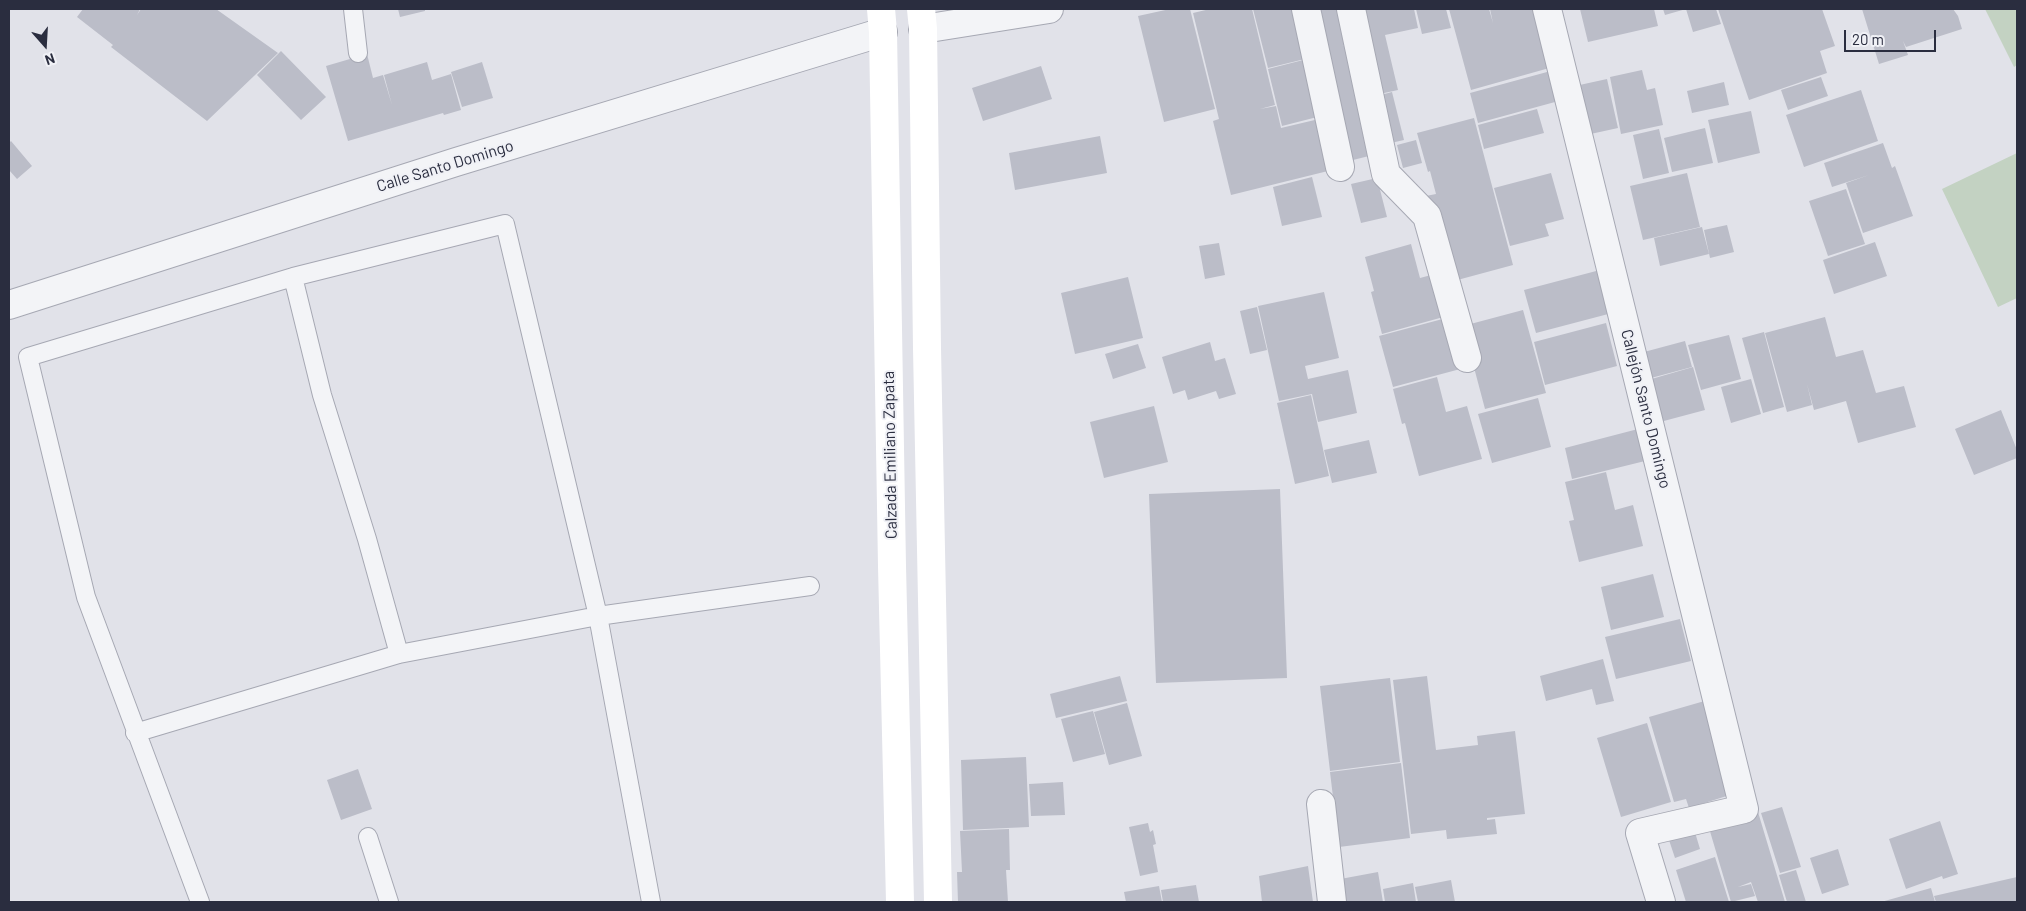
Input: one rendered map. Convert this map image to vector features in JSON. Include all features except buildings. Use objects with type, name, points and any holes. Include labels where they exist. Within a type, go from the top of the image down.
[{"type":"main road","points":[[922,19],[938,902]]},
{"type":"main road","name":"Calzada Emiliano Zapata","points":[[882,20],[900,902]]},
{"type":"main road","points":[[888,350],[927,348]]},
{"type":"street","points":[[922,19],[1049,9]]},
{"type":"street","points":[[1306,9],[1340,167]]},
{"type":"street","points":[[1351,9],[1386,174],[1428,216],[1467,358]]},
{"type":"street","name":"Callejón Santo Domingo","points":[[1547,9],[1744,809],[1640,833],[1661,902]]},
{"type":"street","name":"Calle Santo Domingo","points":[[9,305],[456,162],[882,20]]},
{"type":"street","points":[[1321,804],[1332,902]]},
{"type":"lane","points":[[353,9],[358,53]]},
{"type":"lane","points":[[200,902],[135,733],[86,597],[28,357],[293,277],[506,224],[598,616],[651,902]]},
{"type":"lane","points":[[293,277],[322,395],[367,539],[399,654]]},
{"type":"lane","points":[[135,733],[399,654],[598,616],[810,586]]},
{"type":"lane","points":[[368,837],[388,902]]},
{"type":"green space","points":[[1985,9],[2017,9],[2017,65],[2014,67]]},
{"type":"green space","points":[[2017,153],[2017,298],[1998,307],[1942,189]]}]
